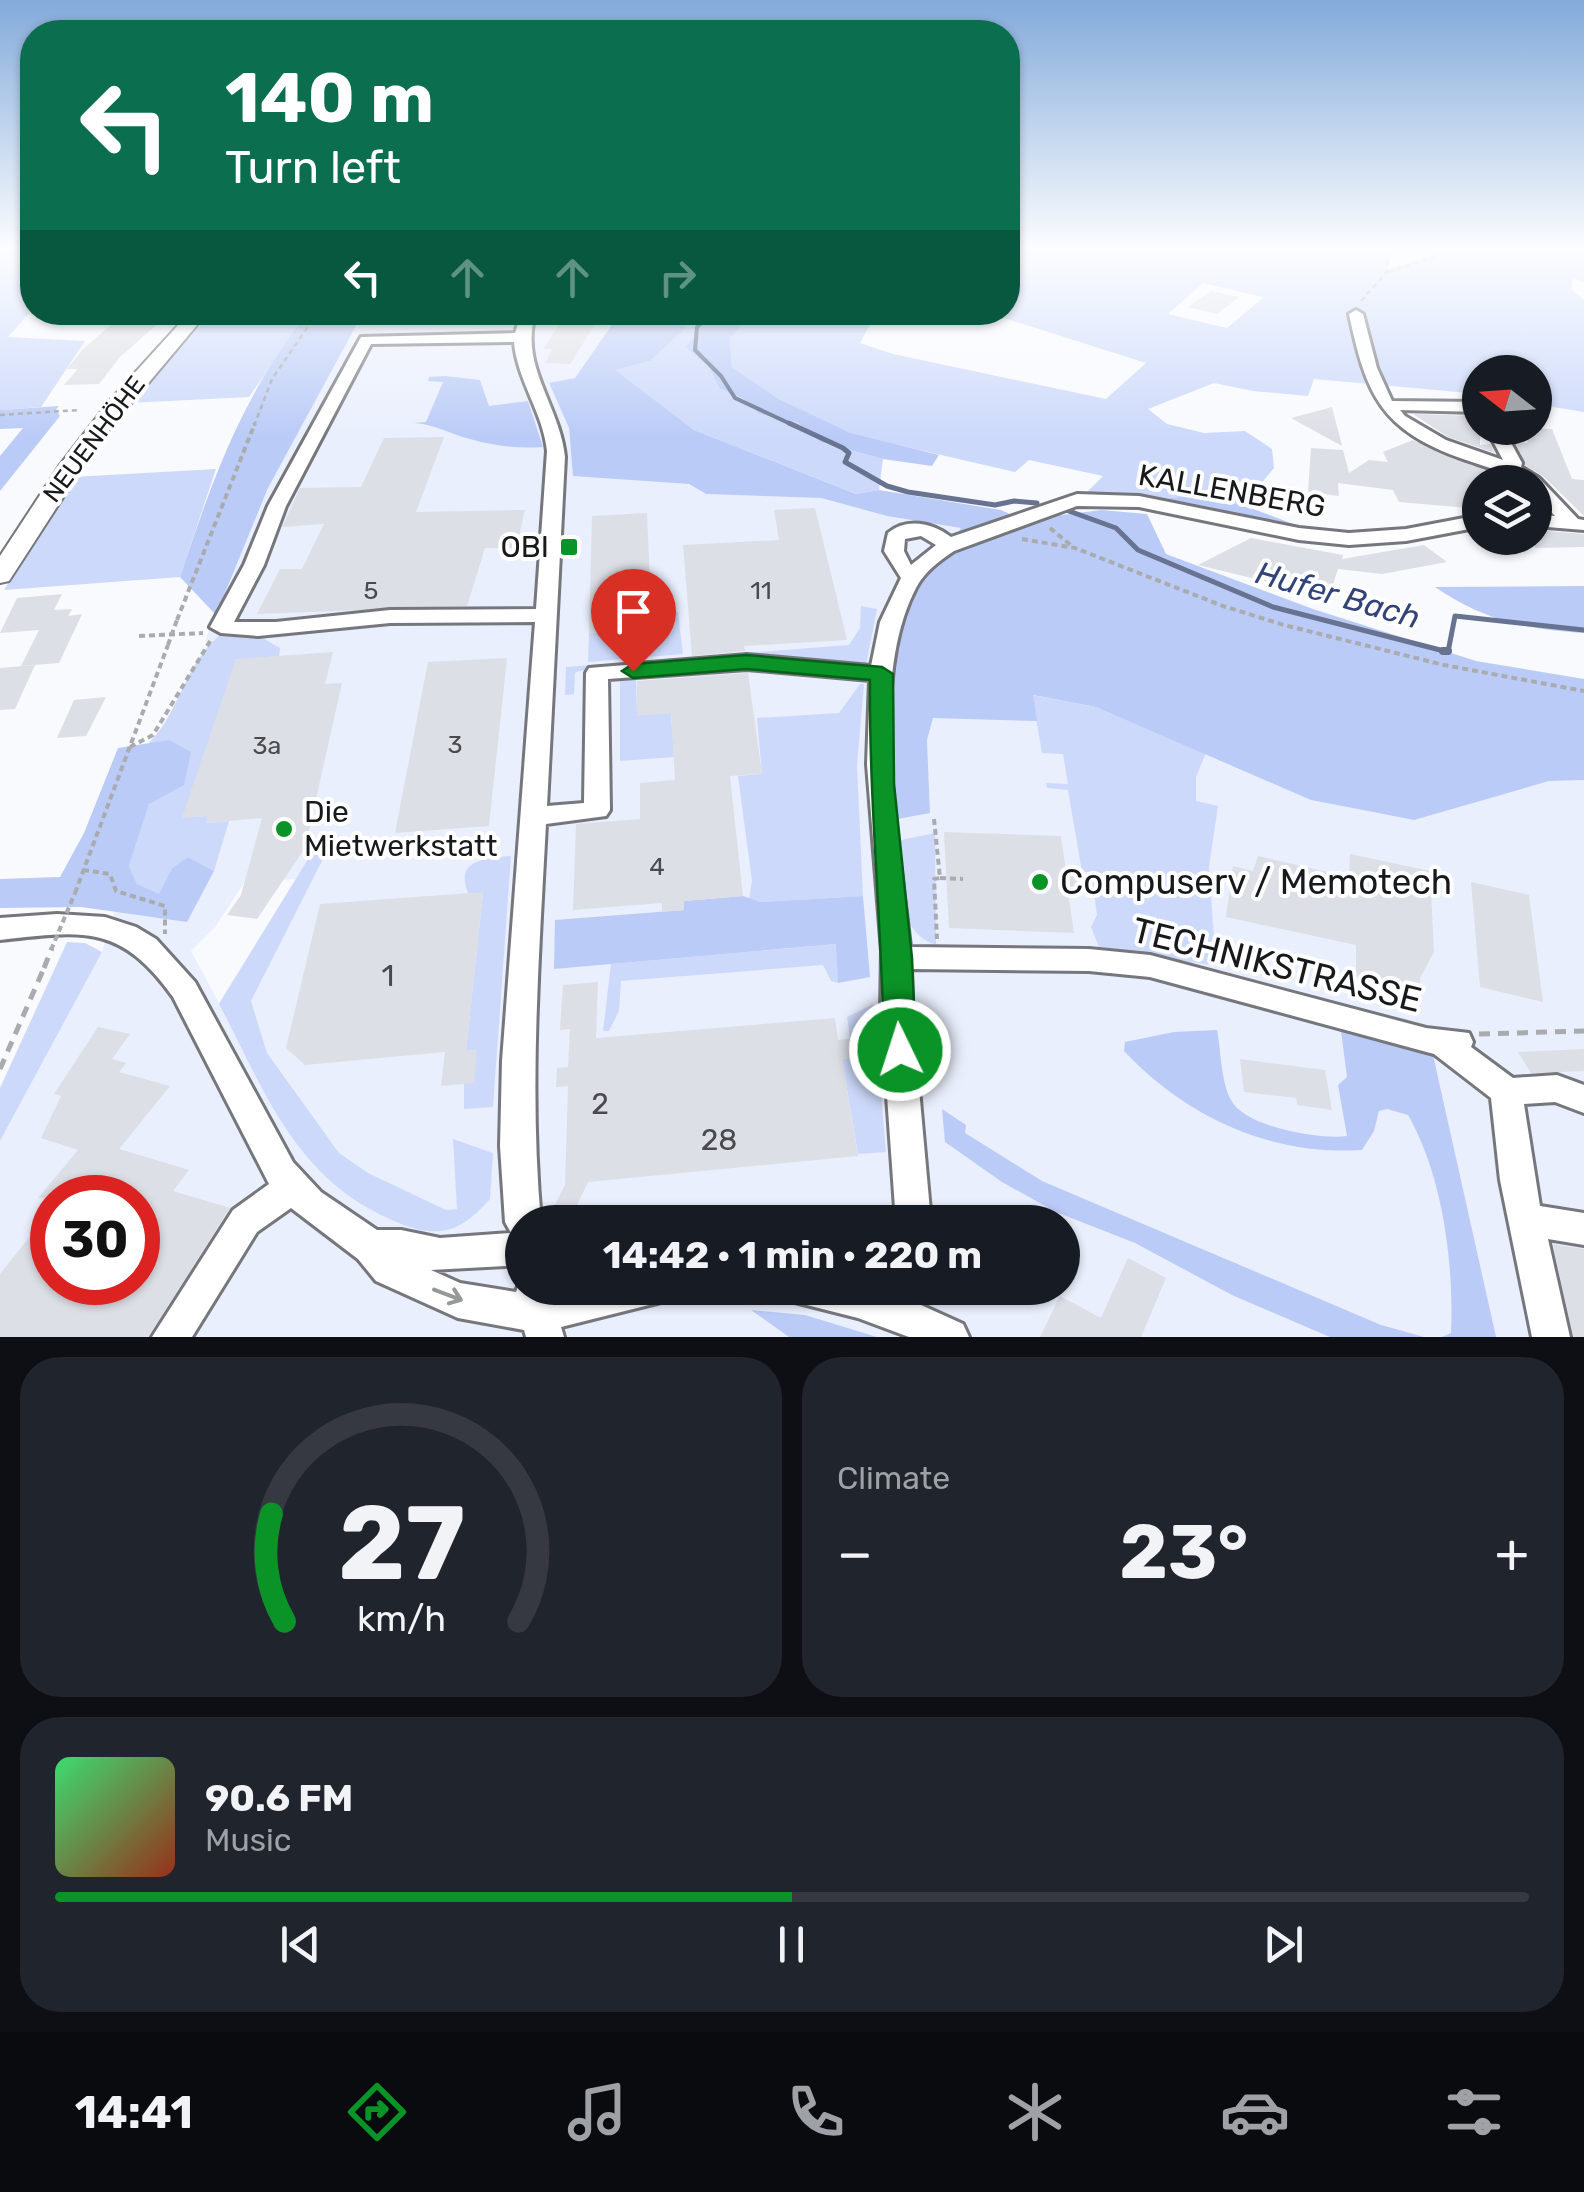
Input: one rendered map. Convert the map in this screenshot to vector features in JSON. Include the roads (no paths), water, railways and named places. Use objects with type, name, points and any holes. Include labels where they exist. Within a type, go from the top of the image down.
[{"type":"main road","name":"NEUENHÖHE","points":[[0,576],[54,489],[98,428],[189,325]]},
{"type":"street","points":[[1356,314],[1372,385],[1410,431],[1500,465]]},
{"type":"street","points":[[366,618],[249,630],[221,627],[254,564],[277,506],[366,340],[525,325],[525,366],[550,421],[556,448],[518,1077],[522,1205]]},
{"type":"street","points":[[1388,406],[1462,406]]},
{"type":"street","name":"KALLENBERG","points":[[947,544],[1076,500],[1116,502],[1313,536],[1366,539],[1462,525]]},
{"type":"street","points":[[1552,500],[1578,524]]},
{"type":"street","points":[[1552,522],[1578,524]]},
{"type":"street","points":[[912,577],[897,562],[893,548],[898,533],[908,529],[929,530],[947,544],[912,577],[893,620],[882,674],[882,784],[913,1205]]},
{"type":"street","points":[[266,618],[548,615]]},
{"type":"street","points":[[534,816],[597,810],[597,673],[746,662],[882,674]]},
{"type":"street","points":[[0,929],[93,925],[127,933],[148,945],[184,990],[260,1140],[293,1186],[334,1224],[371,1247],[390,1269],[458,1300],[539,1313],[576,1305]]},
{"type":"street","name":"TECHNIKSTRASSE","points":[[897,958],[1089,960],[1162,968],[1450,1042],[1506,1092]]},
{"type":"street","points":[[1550,1337],[1508,1122],[1506,1092],[1557,1088],[1584,1099]]},
{"type":"street","points":[[171,1337],[245,1221],[293,1186]]},
{"type":"street","points":[[1526,1220],[1584,1229]]},
{"type":"street","points":[[371,1247],[401,1247],[440,1254],[505,1251]]},
{"type":"street","points":[[910,1305],[950,1337]]},
{"type":"waterway","name":"Hufer Bach","points":[[699,325],[695,350],[721,376],[735,398],[795,426]]},
{"type":"waterway","name":"Hufer Bach","points":[[789,423],[843,448],[849,453],[845,462],[887,486],[995,505],[1014,501],[1037,503]]},
{"type":"waterway","name":"Hufer Bach","points":[[1066,510],[1116,528],[1138,550],[1273,607],[1444,651]]},
{"type":"waterway","name":"Hufer Bach","points":[[1444,651],[1448,652],[1455,616],[1584,630]]},
{"type":"place","name":"OBI","points":[[569,547]]},
{"type":"place","name":"Die Mietwerkstatt","points":[[284,829]]},
{"type":"place","name":"Compuserv / Memotech","points":[[1040,882]]}]
